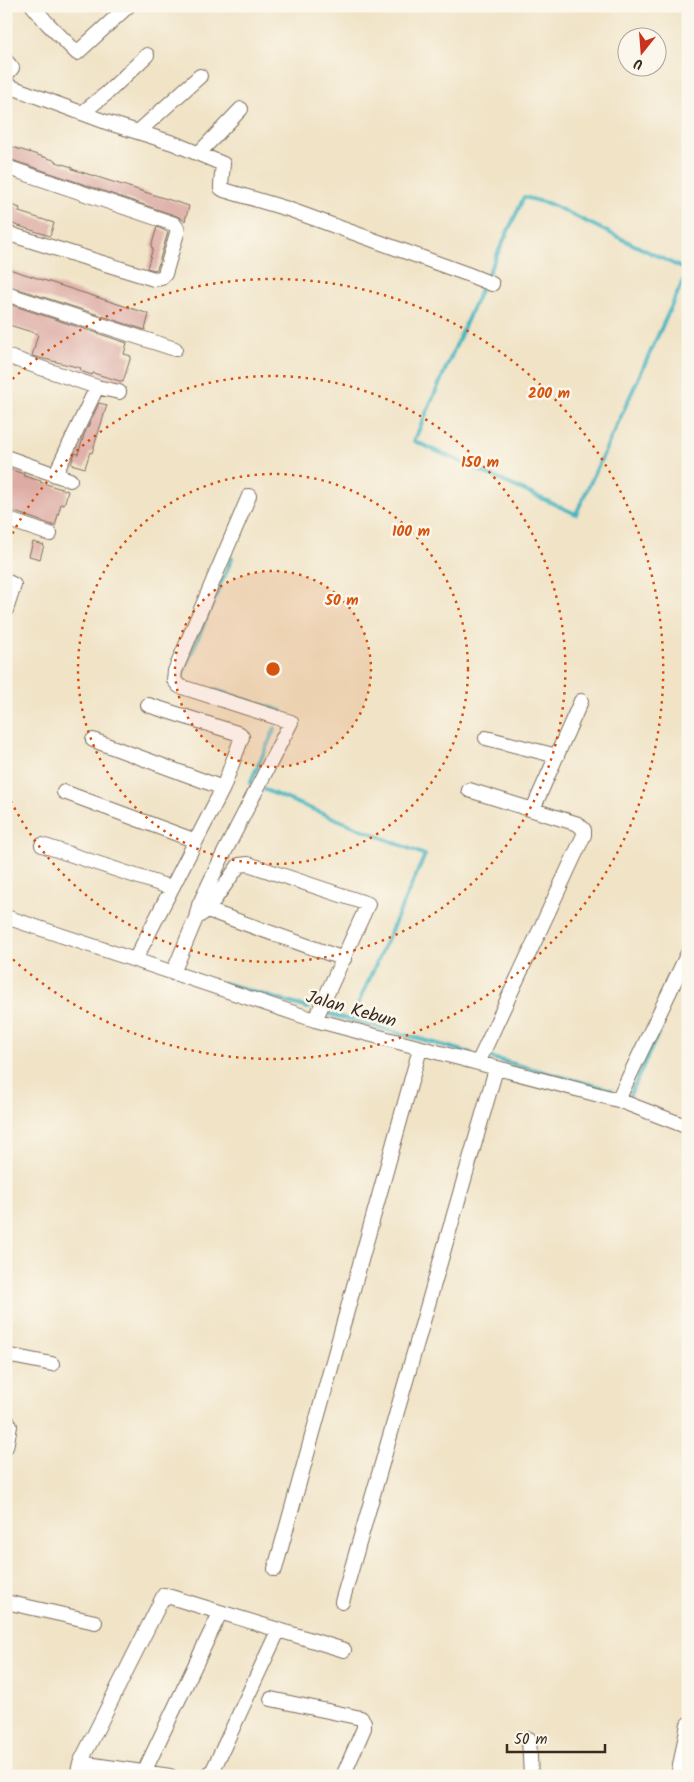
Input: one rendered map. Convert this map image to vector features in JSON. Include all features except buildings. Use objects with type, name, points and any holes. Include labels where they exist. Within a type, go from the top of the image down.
[{"type":"street","points":[[35,7],[47,23],[77,53],[128,6]]},
{"type":"street","points":[[82,113],[106,94],[147,55]]},
{"type":"street","points":[[6,61],[12,68],[6,76]]},
{"type":"street","points":[[138,132],[200,76]]},
{"type":"street","points":[[6,86],[199,153],[224,165],[221,185],[224,190],[288,209],[492,284]]},
{"type":"street","points":[[199,153],[241,109]]},
{"type":"street","points":[[6,167],[174,224],[177,228],[177,234],[165,274],[161,278],[154,279],[6,233]]},
{"type":"street","points":[[6,294],[175,349]]},
{"type":"street","points":[[6,356],[96,386],[120,392]]},
{"type":"street","points":[[55,475],[96,386]]},
{"type":"street","points":[[6,457],[70,480]]},
{"type":"street","points":[[202,914],[199,905],[291,722],[179,686],[174,680],[175,671],[249,496]]},
{"type":"street","points":[[6,519],[50,534]]},
{"type":"street","points":[[6,581],[14,585],[14,589],[6,610]]},
{"type":"street","points":[[533,809],[581,701]]},
{"type":"street","points":[[135,960],[223,788],[241,740],[240,734],[148,705]]},
{"type":"street","points":[[486,738],[557,756]]},
{"type":"street","points":[[93,740],[223,788]]},
{"type":"street","points":[[469,790],[578,824],[582,826],[584,835],[478,1063]]},
{"type":"street","points":[[64,792],[196,841]]},
{"type":"street","points":[[42,845],[172,888]]},
{"type":"street","points":[[173,973],[202,914],[239,865],[248,864],[368,904],[315,1020]]},
{"type":"street","points":[[202,914],[344,959]]},
{"type":"street","name":"Jalan Kebun","points":[[6,917],[315,1020],[618,1100],[688,1127]]},
{"type":"street","points":[[618,1100],[688,953]]},
{"type":"street","points":[[274,1569],[420,1049]]},
{"type":"street","points":[[342,1602],[496,1069]]},
{"type":"street","points":[[6,1355],[52,1364]]},
{"type":"street","points":[[6,1419],[10,1426],[6,1447]]},
{"type":"street","points":[[170,1776],[144,1772],[79,1769],[164,1595],[344,1650]]},
{"type":"street","points":[[6,1602],[95,1622]]},
{"type":"street","points":[[144,1772],[220,1613]]},
{"type":"street","points":[[205,1776],[212,1770],[278,1631]]},
{"type":"street","points":[[272,1699],[362,1718],[364,1728],[343,1776]]},
{"type":"street","points":[[678,1776],[688,1724]]},
{"type":"street","points":[[529,1739],[531,1776]]},
{"type":"waterway","points":[[486,278],[524,197],[550,204],[688,271]]},
{"type":"waterway","points":[[483,284],[414,441],[576,514],[688,270]]},
{"type":"waterway","points":[[182,680],[180,680],[232,558]]},
{"type":"waterway","points":[[215,690],[282,711]]},
{"type":"waterway","points":[[250,783],[275,728]]},
{"type":"waterway","points":[[265,790],[425,855],[351,1020]]},
{"type":"waterway","points":[[224,983],[308,1008]]},
{"type":"waterway","points":[[329,1014],[471,1053]]},
{"type":"waterway","points":[[629,1097],[661,1027]]},
{"type":"waterway","points":[[492,1058],[611,1090]]}]
